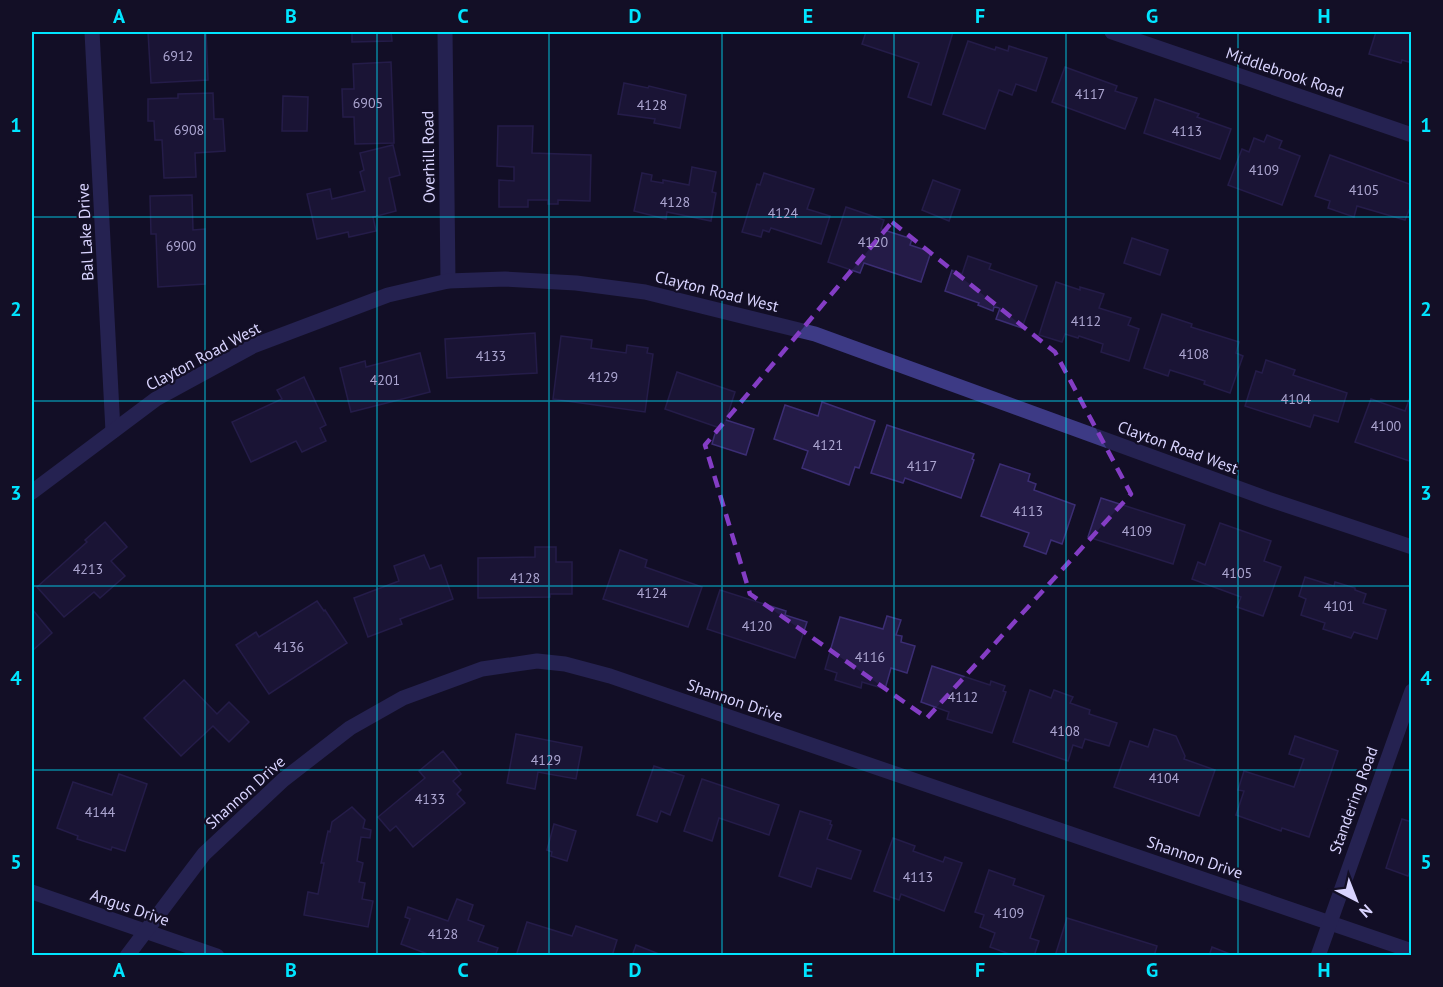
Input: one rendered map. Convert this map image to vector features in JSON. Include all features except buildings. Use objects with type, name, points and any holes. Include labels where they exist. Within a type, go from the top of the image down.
[{"type":"street","name":"Bal Lake Drive","points":[[92,32],[113,430]]},
{"type":"street","name":"Overhill Road","points":[[445,32],[448,281]]},
{"type":"street","name":"Middlebrook Road","points":[[1112,32],[1412,135]]},
{"type":"street","name":"Clayton Road West","points":[[32,492],[156,399],[253,345],[388,295],[448,281],[505,279],[576,283],[634,291],[815,334],[1257,495],[1412,547]]},
{"type":"street","name":"Shannon Drive","points":[[127,956],[204,854],[283,780],[350,729],[403,698],[482,669],[537,661],[565,664],[610,676],[1412,951]]},
{"type":"street","name":"Standering Road","points":[[1318,956],[1412,691]]},
{"type":"street","name":"Angus Drive","points":[[32,892],[217,956]]},
{"type":"highlighted area","points":[[892,222],[1055,352],[1131,494],[927,718],[750,594],[705,445]]}]
